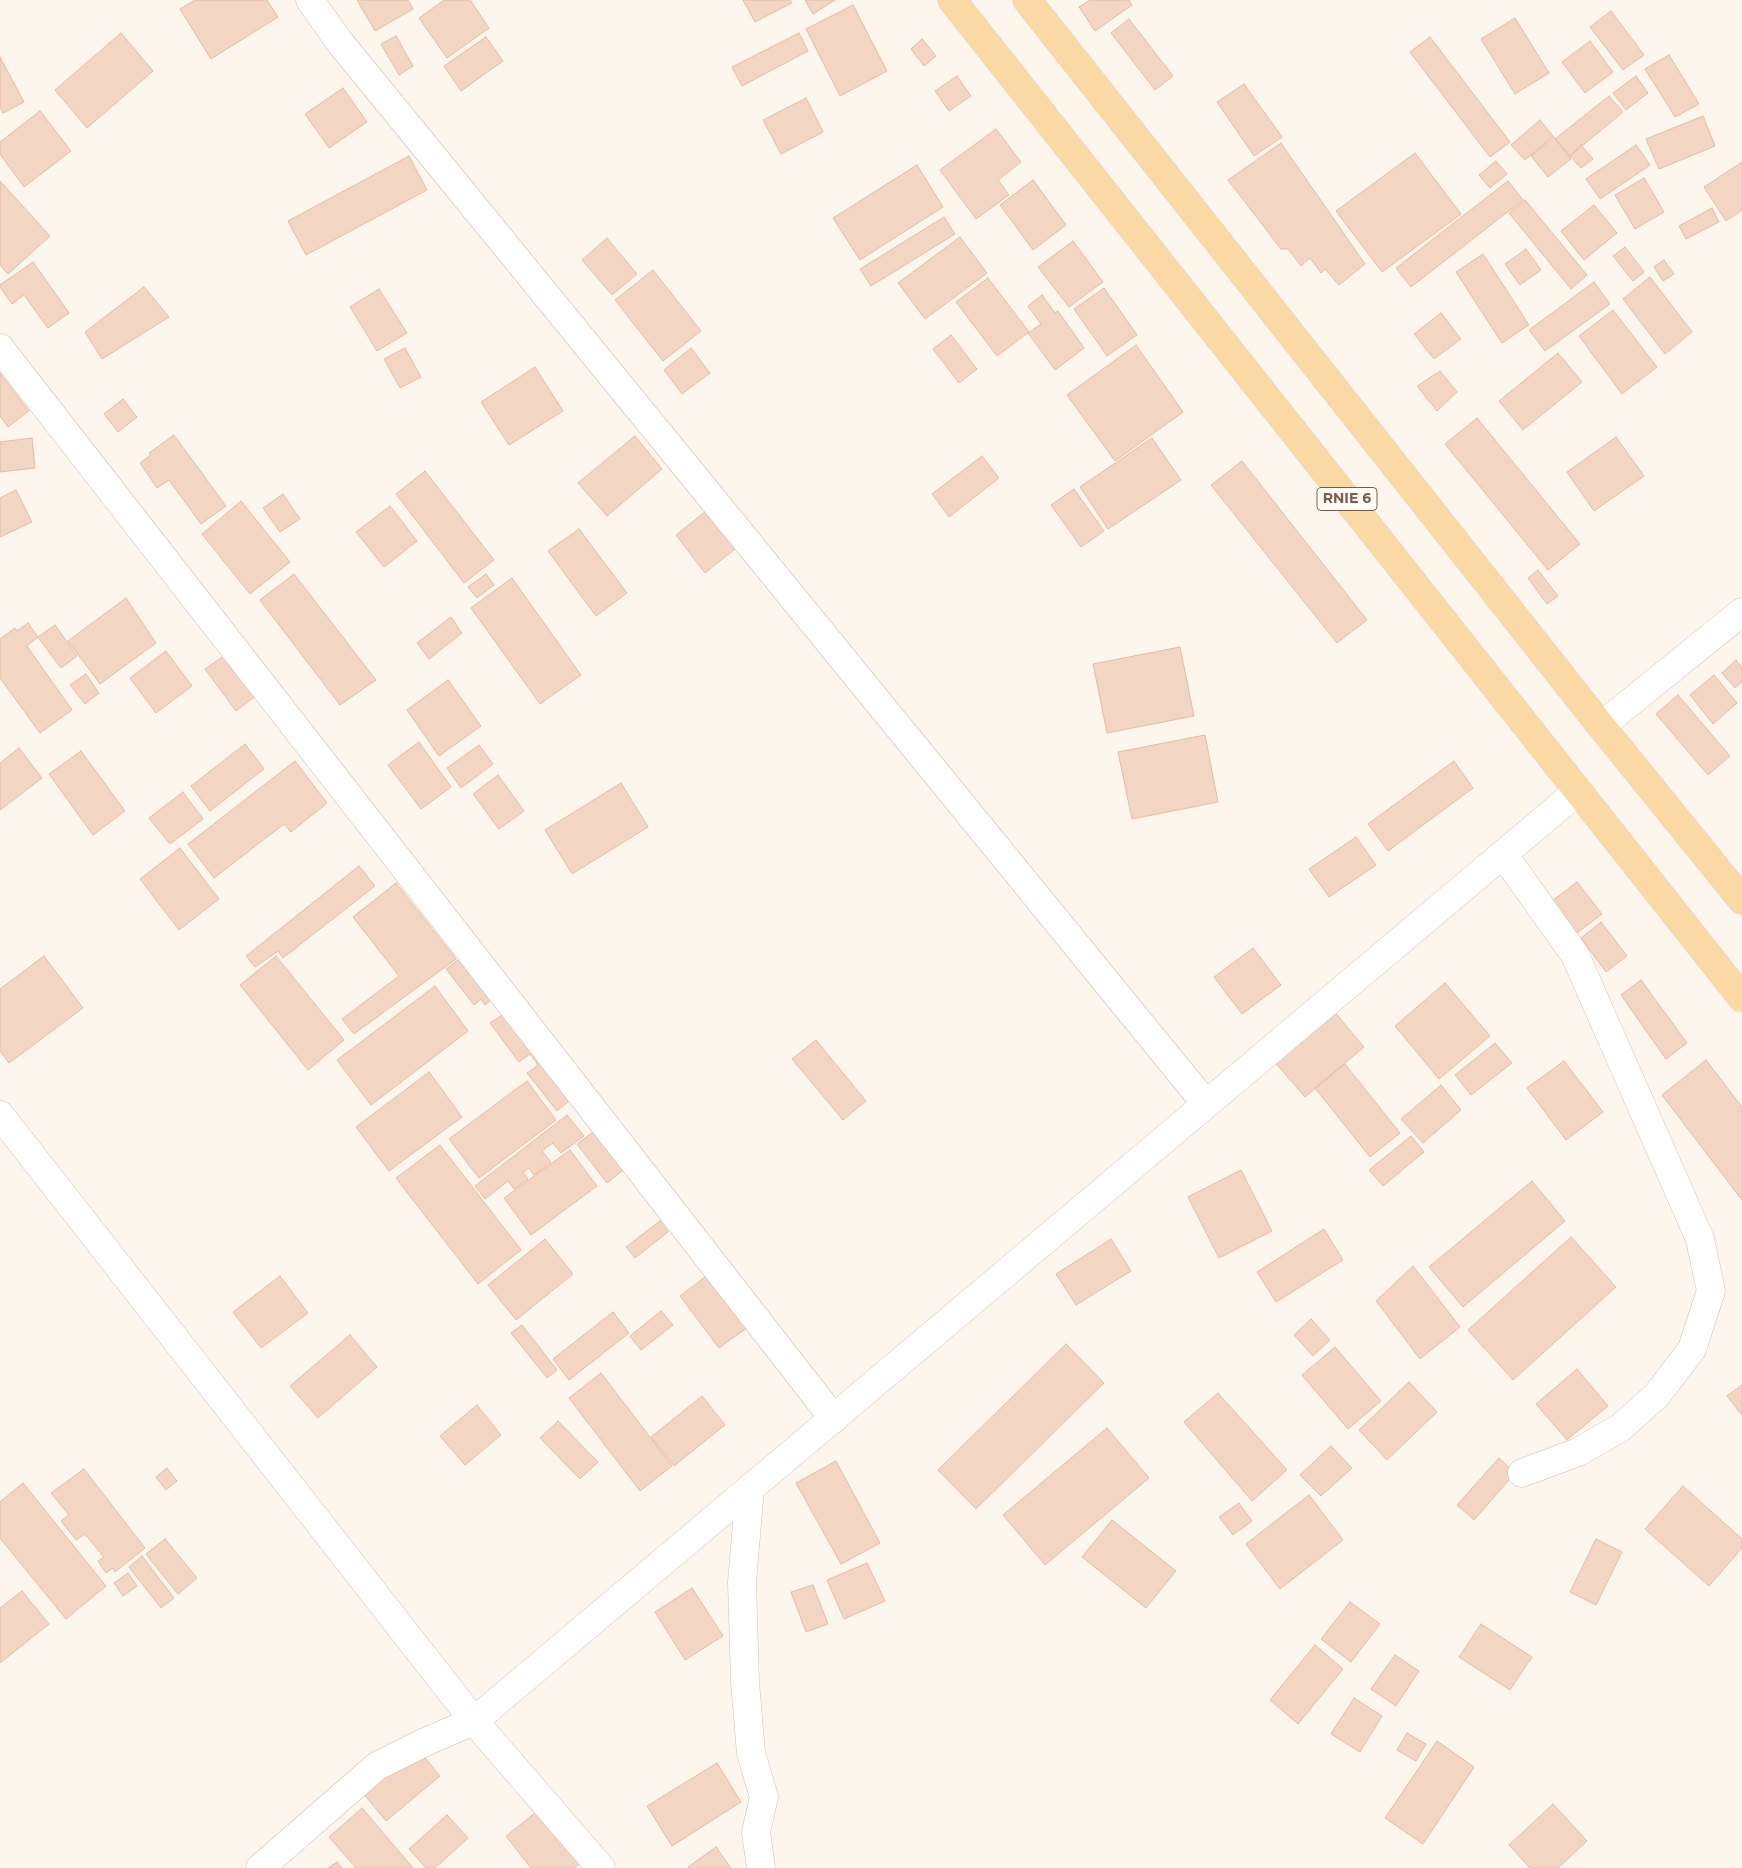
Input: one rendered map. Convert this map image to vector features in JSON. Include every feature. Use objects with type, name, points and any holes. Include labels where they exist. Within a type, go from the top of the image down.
[{"type":"main road","name":"RNIE 6","points":[[952,0],[1742,998]]},
{"type":"main road","points":[[1027,0],[1601,726],[1742,900]]},
{"type":"street","points":[[310,0],[338,40],[1206,1104]]},
{"type":"street","points":[[0,348],[834,1419]]},
{"type":"street","points":[[1601,726],[1742,612]]},
{"type":"street","points":[[260,1868],[377,1766],[424,1742],[474,1721],[1578,791]]},
{"type":"street","points":[[1503,854],[1575,955],[1700,1239],[1711,1291],[1692,1349],[1656,1394],[1620,1428],[1578,1452],[1522,1474]]},
{"type":"street","points":[[0,1115],[474,1721],[601,1868]]},
{"type":"street","points":[[750,1488],[742,1592],[745,1682],[751,1753],[764,1797],[756,1832],[761,1868]]},
{"type":"building","points":[[195,0],[267,0],[278,17],[211,59],[180,9]]},
{"type":"building","points":[[357,0],[408,0],[413,9],[375,31]]},
{"type":"building","points":[[444,0],[470,0],[489,28],[447,58],[419,18]]},
{"type":"building","points":[[743,0],[790,0],[792,3],[755,22]]},
{"type":"building","points":[[805,0],[835,0],[813,14]]},
{"type":"building","points":[[1090,0],[1129,0],[1132,5],[1095,31],[1079,7]]},
{"type":"building","points":[[853,5],[887,71],[840,96],[806,29]]},
{"type":"building","points":[[1611,11],[1644,55],[1623,70],[1590,27]]},
{"type":"building","points":[[1515,18],[1549,73],[1515,94],[1481,39]]},
{"type":"building","points":[[1129,19],[1173,76],[1155,90],[1111,33]]},
{"type":"building","points":[[121,33],[153,71],[87,128],[55,90]]},
{"type":"building","points":[[799,33],[808,51],[742,86],[732,67]]},
{"type":"building","points":[[396,36],[413,66],[399,75],[381,44]]},
{"type":"building","points":[[486,37],[503,61],[461,91],[444,66]]},
{"type":"building","points":[[1430,37],[1510,142],[1490,157],[1410,52]]},
{"type":"building","points":[[922,39],[936,56],[924,66],[911,49]]},
{"type":"building","points":[[1590,41],[1613,72],[1585,93],[1562,62]]},
{"type":"building","points":[[1669,55],[1699,104],[1675,117],[1645,69]]},
{"type":"building","points":[[0,57],[24,102],[3,113],[0,107]]},
{"type":"building","points":[[957,76],[971,96],[949,111],[935,91]]},
{"type":"building","points":[[1636,76],[1648,93],[1626,110],[1613,93]]},
{"type":"building","points":[[1244,84],[1282,137],[1254,156],[1217,102]]},
{"type":"building","points":[[343,88],[367,122],[329,148],[305,114]]},
{"type":"building","points":[[1609,96],[1623,112],[1570,156],[1555,139]]},
{"type":"building","points":[[806,98],[823,132],[781,154],[763,120]]},
{"type":"building","points":[[40,111],[71,151],[24,187],[0,154],[0,142]]},
{"type":"building","points":[[1703,116],[1715,146],[1659,169],[1646,139]]},
{"type":"building","points":[[1540,120],[1553,136],[1525,160],[1511,145]]},
{"type":"building","points":[[996,129],[1021,162],[998,180],[1009,195],[976,219],[940,170]]},
{"type":"building","points":[[1554,137],[1571,159],[1548,177],[1531,156]]},
{"type":"building","points":[[1281,143],[1365,264],[1339,285],[1325,269],[1321,273],[1310,258],[1301,266],[1288,249],[1281,249],[1228,180]]},
{"type":"building","points":[[1581,145],[1593,159],[1581,168],[1570,156]]},
{"type":"building","points":[[1636,145],[1650,165],[1600,199],[1586,179]]},
{"type":"building","points":[[1415,153],[1461,214],[1382,272],[1336,211]]},
{"type":"building","points":[[409,156],[427,190],[306,255],[288,221]]},
{"type":"building","points":[[1496,161],[1507,174],[1490,188],[1479,175]]},
{"type":"building","points":[[1742,162],[1742,210],[1726,221],[1704,187]]},
{"type":"building","points":[[917,165],[943,207],[860,260],[833,218]]},
{"type":"building","points":[[1644,178],[1664,212],[1635,229],[1615,195]]},
{"type":"building","points":[[1033,180],[1066,225],[1033,250],[1000,205]]},
{"type":"building","points":[[0,181],[50,236],[8,274],[0,265]]},
{"type":"building","points":[[1508,181],[1523,200],[1411,287],[1396,268]]},
{"type":"building","points":[[1525,200],[1587,275],[1571,289],[1509,213]]},
{"type":"building","points":[[1594,205],[1617,233],[1584,260],[1561,231]]},
{"type":"building","points":[[1712,208],[1719,222],[1686,239],[1679,226]]},
{"type":"building","points":[[944,217],[955,234],[871,286],[860,269]]},
{"type":"building","points":[[960,237],[987,273],[925,319],[898,283]]},
{"type":"building","points":[[607,238],[637,274],[612,295],[582,260]]},
{"type":"building","points":[[1073,241],[1103,282],[1069,307],[1038,267]]},
{"type":"building","points":[[1625,247],[1644,272],[1633,281],[1613,256]]},
{"type":"building","points":[[1526,249],[1541,270],[1520,285],[1505,264]]},
{"type":"building","points":[[1483,254],[1529,325],[1502,343],[1456,272]]},
{"type":"building","points":[[1664,260],[1674,274],[1663,281],[1654,267]]},
{"type":"building","points":[[33,262],[69,313],[48,328],[24,295],[12,304],[0,287],[0,285]]},
{"type":"building","points":[[653,270],[701,331],[663,361],[615,300]]},
{"type":"building","points":[[1650,277],[1692,332],[1665,354],[1623,299]]},
{"type":"building","points":[[988,278],[1029,332],[997,356],[956,302]]},
{"type":"building","points":[[1594,282],[1610,304],[1545,351],[1529,330]]},
{"type":"building","points":[[144,287],[169,317],[102,359],[85,332]]},
{"type":"building","points":[[1104,288],[1137,335],[1107,356],[1074,309]]},
{"type":"building","points":[[379,289],[407,333],[377,351],[350,307]]},
{"type":"building","points":[[1042,295],[1055,313],[1058,311],[1084,348],[1055,370],[1028,333],[1041,324],[1028,306]]},
{"type":"building","points":[[1613,310],[1657,367],[1622,394],[1579,336]]},
{"type":"building","points":[[1441,313],[1461,339],[1434,359],[1414,334]]},
{"type":"building","points":[[951,335],[977,369],[959,383],[933,349]]},
{"type":"building","points":[[1136,345],[1183,412],[1115,461],[1067,395]]},
{"type":"building","points":[[405,348],[421,377],[400,388],[384,359]]},
{"type":"building","points":[[691,348],[710,373],[682,394],[664,370]]},
{"type":"building","points":[[1558,353],[1582,382],[1523,430],[1499,401]]},
{"type":"building","points":[[535,367],[563,411],[509,445],[481,402]]},
{"type":"building","points":[[1440,371],[1457,392],[1437,411],[1417,386]]},
{"type":"building","points":[[0,373],[29,411],[8,427],[0,416]]},
{"type":"building","points":[[123,399],[137,417],[118,432],[104,414]]},
{"type":"building","points":[[1477,418],[1580,544],[1548,570],[1445,444]]},
{"type":"building","points":[[174,435],[226,506],[201,524],[169,480],[157,488],[140,463],[151,455],[149,453]]},
{"type":"building","points":[[635,436],[662,469],[607,516],[578,483]]},
{"type":"building","points":[[1616,437],[1644,476],[1594,511],[1567,472]]},
{"type":"building","points":[[32,438],[35,468],[0,472],[0,442]]},
{"type":"building","points":[[1152,438],[1181,480],[1108,529],[1080,487]]},
{"type":"building","points":[[982,456],[999,478],[949,517],[932,494]]},
{"type":"building","points":[[1242,461],[1367,620],[1337,643],[1211,485]]},
{"type":"building","points":[[425,471],[494,560],[464,583],[396,494]]},
{"type":"building","points":[[1074,489],[1104,531],[1081,547],[1051,505]]},
{"type":"building","points":[[16,490],[32,522],[0,537],[0,498]]},
{"type":"building","points":[[283,494],[300,519],[280,532],[263,508]]},
{"type":"building","points":[[241,501],[290,562],[250,594],[202,534]]},
{"type":"building","points":[[390,506],[417,541],[384,567],[356,532]]},
{"type":"building","points":[[711,507],[740,545],[705,573],[676,535]]},
{"type":"building","points":[[579,529],[627,593],[596,616],[548,551]]},
{"type":"building","points":[[1538,570],[1558,596],[1547,604],[1528,578]]},
{"type":"building","points":[[294,574],[376,680],[340,705],[260,600]]},
{"type":"building","points":[[486,574],[494,585],[477,598],[468,587]]},
{"type":"building","points":[[512,578],[581,675],[540,704],[471,608]]},
{"type":"building","points":[[126,598],[156,643],[100,684],[68,641]]},
{"type":"building","points":[[451,617],[462,633],[429,659],[417,643]]},
{"type":"building","points":[[28,623],[38,637],[27,646],[72,710],[40,733],[0,678],[0,639],[15,628],[17,631]]},
{"type":"building","points":[[55,625],[77,656],[61,668],[38,637]]},
{"type":"building","points":[[1180,647],[1194,716],[1107,733],[1093,664]]},
{"type":"building","points":[[166,651],[192,686],[156,713],[130,678]]},
{"type":"building","points":[[228,653],[258,694],[236,711],[205,669]]},
{"type":"building","points":[[1736,660],[1742,668],[1742,682],[1735,688],[1722,673]]},
{"type":"building","points":[[86,674],[99,693],[85,704],[70,685]]},
{"type":"building","points":[[1714,675],[1737,703],[1713,724],[1690,695]]},
{"type":"building","points":[[448,680],[481,726],[439,756],[407,710]]},
{"type":"building","points":[[1678,695],[1730,756],[1708,775],[1656,714]]},
{"type":"building","points":[[1205,735],[1218,802],[1132,819],[1118,752]]},
{"type":"building","points":[[419,742],[451,787],[421,809],[388,765]]},
{"type":"building","points":[[245,744],[264,769],[210,811],[191,786]]},
{"type":"building","points":[[479,745],[493,764],[461,788],[447,768]]},
{"type":"building","points":[[19,748],[42,778],[0,810],[0,763]]},
{"type":"building","points":[[81,751],[125,811],[93,835],[49,774]]},
{"type":"building","points":[[295,761],[327,803],[291,832],[284,824],[214,878],[188,844]]},
{"type":"building","points":[[1454,761],[1473,788],[1388,851],[1368,824]]},
{"type":"building","points":[[498,775],[524,811],[499,829],[473,794]]},
{"type":"building","points":[[621,783],[648,827],[572,874],[545,830]]},
{"type":"building","points":[[183,792],[203,819],[170,844],[149,818]]},
{"type":"building","points":[[1356,837],[1376,865],[1329,897],[1309,869]]},
{"type":"building","points":[[180,848],[219,899],[179,930],[140,879]]},
{"type":"building","points":[[359,866],[375,886],[283,958],[278,951],[255,967],[246,956]]},
{"type":"building","points":[[1577,882],[1602,914],[1577,933],[1552,901]]},
{"type":"building","points":[[396,883],[456,959],[354,1034],[342,1019],[399,976],[353,917]]},
{"type":"building","points":[[1601,922],[1627,956],[1606,972],[1581,938]]},
{"type":"building","points":[[1253,948],[1281,985],[1242,1014],[1214,977]]},
{"type":"building","points":[[466,954],[575,1096],[557,1111],[527,1073],[538,1065],[530,1054],[519,1062],[490,1023],[502,1015],[491,1000],[485,1005],[481,999],[474,1005],[446,969]]},
{"type":"building","points":[[44,956],[83,1008],[9,1063],[0,1051],[0,989]]},
{"type":"building","points":[[276,956],[344,1040],[308,1070],[240,985]]},
{"type":"building","points":[[1641,980],[1687,1043],[1666,1059],[1621,995]]},
{"type":"building","points":[[1445,983],[1490,1036],[1439,1079],[1395,1026]]},
{"type":"building","points":[[435,986],[468,1031],[371,1105],[337,1060]]},
{"type":"building","points":[[1332,1009],[1364,1047],[1305,1097],[1273,1060]]},
{"type":"building","points":[[816,1040],[866,1101],[843,1120],[792,1059]]},
{"type":"building","points":[[1495,1043],[1512,1063],[1471,1095],[1455,1075]]},
{"type":"building","points":[[1706,1060],[1742,1107],[1742,1200],[1662,1095]]},
{"type":"building","points":[[1564,1061],[1603,1112],[1566,1140],[1527,1088]]},
{"type":"building","points":[[1345,1064],[1400,1133],[1370,1157],[1315,1088]]},
{"type":"building","points":[[429,1072],[462,1117],[389,1171],[356,1127]]},
{"type":"building","points":[[527,1081],[556,1120],[479,1178],[449,1139]]},
{"type":"building","points":[[1441,1085],[1461,1110],[1423,1143],[1401,1119]]},
{"type":"building","points":[[567,1115],[584,1136],[561,1153],[553,1143],[542,1151],[551,1162],[534,1175],[529,1168],[523,1172],[528,1179],[514,1189],[508,1181],[485,1199],[475,1186]]},
{"type":"building","points":[[597,1129],[627,1167],[607,1183],[577,1144]]},
{"type":"building","points":[[1411,1136],[1424,1152],[1383,1186],[1369,1170]]},
{"type":"building","points":[[440,1145],[521,1250],[478,1284],[396,1178]]},
{"type":"building","points":[[570,1150],[597,1186],[531,1235],[504,1198]]},
{"type":"building","points":[[1241,1170],[1272,1231],[1219,1258],[1188,1197]]},
{"type":"building","points":[[1532,1181],[1565,1221],[1463,1307],[1429,1267]]},
{"type":"building","points":[[660,1221],[668,1232],[635,1258],[626,1247]]},
{"type":"building","points":[[1324,1229],[1343,1260],[1276,1302],[1257,1272]]},
{"type":"building","points":[[1571,1237],[1616,1287],[1513,1380],[1468,1330]]},
{"type":"building","points":[[545,1239],[573,1274],[516,1320],[488,1285]]},
{"type":"building","points":[[1111,1239],[1131,1271],[1076,1305],[1056,1274]]},
{"type":"building","points":[[1413,1266],[1460,1327],[1420,1359],[1376,1301]]},
{"type":"building","points":[[709,1274],[748,1327],[719,1348],[680,1296]]},
{"type":"building","points":[[280,1276],[308,1313],[261,1348],[233,1312]]},
{"type":"building","points":[[661,1311],[673,1325],[641,1350],[630,1336]]},
{"type":"building","points":[[613,1312],[629,1333],[569,1380],[553,1359]]},
{"type":"building","points":[[1311,1319],[1330,1340],[1313,1356],[1294,1335]]},
{"type":"building","points":[[522,1325],[557,1370],[547,1378],[511,1333]]},
{"type":"building","points":[[350,1335],[377,1367],[318,1418],[290,1386]]},
{"type":"building","points":[[1066,1344],[1104,1383],[976,1509],[938,1470]]},
{"type":"building","points":[[1335,1347],[1381,1401],[1348,1429],[1302,1375]]},
{"type":"building","points":[[1577,1369],[1608,1406],[1567,1440],[1536,1404]]},
{"type":"building","points":[[601,1373],[672,1466],[640,1491],[569,1398]]},
{"type":"building","points":[[1409,1382],[1437,1412],[1387,1460],[1359,1430]]},
{"type":"building","points":[[1742,1385],[1742,1415],[1727,1396]]},
{"type":"building","points":[[1218,1393],[1287,1470],[1252,1501],[1184,1422]]},
{"type":"building","points":[[702,1396],[725,1425],[674,1466],[651,1437]]},
{"type":"building","points":[[477,1405],[501,1435],[465,1465],[440,1436]]},
{"type":"building","points":[[558,1421],[598,1462],[580,1479],[540,1438]]},
{"type":"building","points":[[1107,1428],[1149,1478],[1045,1565],[1003,1515]]},
{"type":"building","points":[[1331,1446],[1352,1468],[1321,1496],[1300,1475]]},
{"type":"building","points":[[1499,1458],[1515,1473],[1474,1520],[1457,1505]]},
{"type":"building","points":[[836,1461],[880,1543],[841,1564],[796,1483]]},
{"type":"building","points":[[167,1468],[177,1481],[166,1490],[156,1477]]},
{"type":"building","points":[[84,1469],[145,1548],[115,1572],[113,1568],[106,1573],[98,1561],[104,1557],[85,1534],[76,1540],[61,1521],[69,1515],[51,1493]]},
{"type":"building","points":[[23,1483],[106,1586],[66,1619],[0,1538],[0,1502]]},
{"type":"building","points":[[1683,1486],[1742,1539],[1742,1548],[1709,1586],[1645,1529]]},
{"type":"building","points":[[1309,1495],[1343,1540],[1280,1589],[1246,1544]]},
{"type":"building","points":[[1239,1503],[1252,1521],[1233,1535],[1219,1517]]},
{"type":"building","points":[[1112,1520],[1176,1571],[1146,1608],[1082,1557]]},
{"type":"building","points":[[165,1539],[197,1578],[178,1594],[146,1554]]},
{"type":"building","points":[[1596,1539],[1622,1552],[1596,1605],[1570,1592]]},
{"type":"building","points":[[142,1556],[174,1598],[161,1608],[129,1567]]},
{"type":"building","points":[[867,1563],[885,1601],[844,1619],[827,1580]]},
{"type":"building","points":[[128,1573],[137,1586],[123,1596],[114,1583]]},
{"type":"building","points":[[813,1585],[828,1624],[806,1632],[791,1592]]},
{"type":"building","points":[[692,1588],[723,1636],[685,1660],[655,1612]]},
{"type":"building","points":[[22,1591],[49,1624],[0,1663],[0,1608]]},
{"type":"building","points":[[1350,1602],[1380,1624],[1351,1662],[1321,1639]]},
{"type":"building","points":[[1481,1624],[1532,1657],[1510,1690],[1459,1657]]},
{"type":"building","points":[[1315,1645],[1343,1669],[1298,1724],[1270,1700]]},
{"type":"building","points":[[1395,1655],[1419,1671],[1396,1706],[1371,1689]]},
{"type":"building","points":[[1354,1698],[1382,1716],[1360,1752],[1331,1734]]},
{"type":"building","points":[[1407,1733],[1426,1744],[1416,1761],[1397,1750]]},
{"type":"building","points":[[1437,1741],[1474,1767],[1423,1844],[1385,1818]]},
{"type":"building","points":[[416,1747],[440,1776],[386,1821],[362,1792]]},
{"type":"building","points":[[717,1763],[741,1802],[672,1846],[647,1806]]},
{"type":"building","points":[[1553,1804],[1587,1841],[1558,1868],[1530,1868],[1509,1845]]},
{"type":"building","points":[[362,1808],[413,1868],[356,1868],[329,1837]]},
{"type":"building","points":[[540,1809],[582,1862],[574,1868],[531,1868],[506,1836]]},
{"type":"building","points":[[447,1815],[468,1838],[435,1868],[426,1868],[409,1849]]},
{"type":"building","points":[[716,1847],[731,1868],[688,1867]]},
{"type":"building","points":[[337,1862],[342,1868],[328,1868]]}]
